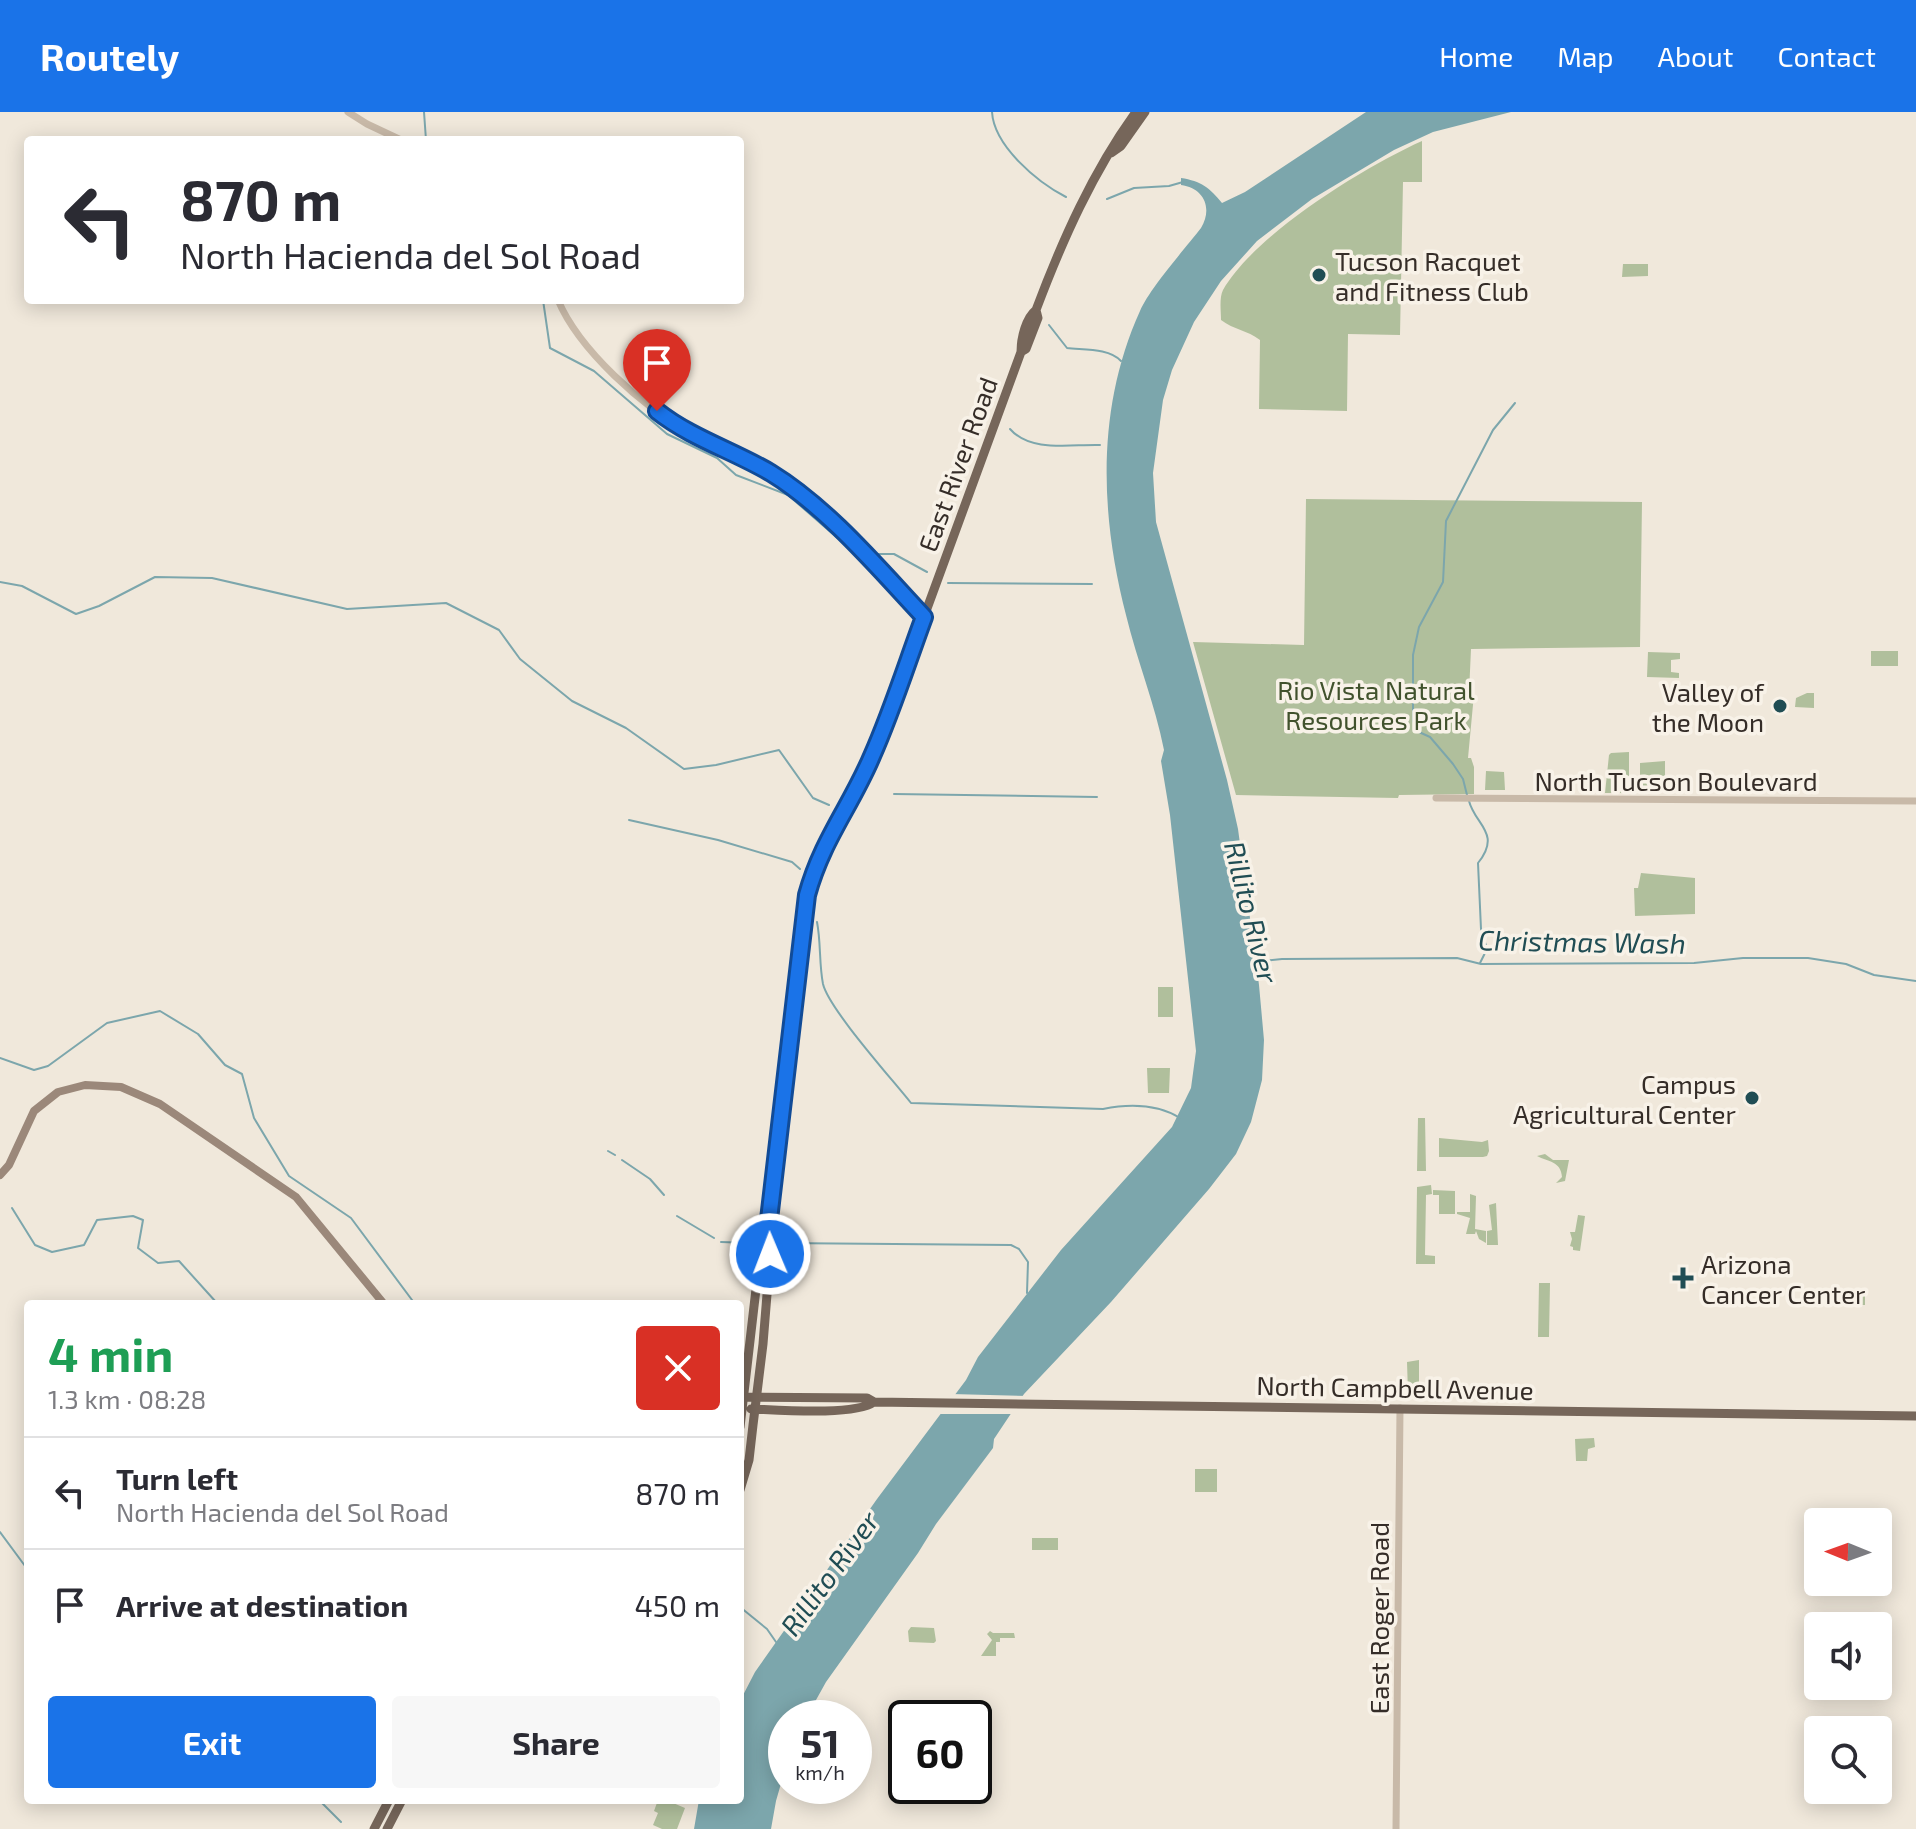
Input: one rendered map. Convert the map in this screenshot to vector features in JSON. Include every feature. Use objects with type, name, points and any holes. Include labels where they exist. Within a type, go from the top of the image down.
[{"type":"main road","name":"East River Road","points":[[744,1381],[761,1246],[767,1234],[807,895],[816,865],[873,756],[1021,352],[1026,349],[1038,318],[1036,310],[1052,268],[1115,140],[1136,112]]},
{"type":"main road","name":"East River Road","points":[[1111,153],[1121,146],[1145,112]]},
{"type":"main road","points":[[0,1175],[9,1165],[34,1111],[58,1092],[85,1085],[121,1087],[160,1104],[296,1197],[381,1300]]},
{"type":"main road","name":"East River Road","points":[[744,1477],[755,1409],[771,1245],[767,1234]]},
{"type":"main road","name":"North Campbell Avenue","points":[[744,1397],[867,1398],[874,1402],[1916,1416]]},
{"type":"main road","name":"North Campbell Avenue","points":[[744,1409],[866,1408],[874,1402]]},
{"type":"main road","points":[[374,1829],[387,1804]]},
{"type":"main road","points":[[387,1829],[400,1804]]},
{"type":"street","points":[[348,112],[392,136]]},
{"type":"street","points":[[560,304],[573,327],[593,351],[648,405],[692,434],[757,466],[793,488],[847,537],[924,617]]},
{"type":"street","name":"North Tucson Boulevard","points":[[1436,798],[1916,801]]},
{"type":"street","name":"East Roger Road","points":[[1396,1829],[1400,1408]]},
{"type":"green space","name":"Tucson Racquet and Fitness Club","points":[[1422,141],[1422,182],[1403,182],[1400,335],[1348,334],[1347,411],[1259,409],[1260,340],[1221,320],[1223,290],[1259,247],[1313,204],[1371,167]]},
{"type":"green space","points":[[1623,264],[1648,264],[1648,276],[1622,277]]},
{"type":"green space","name":"Rio Vista Natural Resources Park","points":[[1306,499],[1642,502],[1640,647],[1471,649],[1469,693],[1474,694],[1468,758],[1471,758],[1474,767],[1474,794],[1399,795],[1398,798],[1236,795],[1193,642],[1304,645]]},
{"type":"green space","points":[[1871,651],[1898,651],[1898,666],[1871,666]]},
{"type":"green space","points":[[1648,652],[1680,653],[1680,659],[1671,660],[1671,672],[1679,673],[1679,678],[1647,677]]},
{"type":"green space","points":[[1814,693],[1814,708],[1795,707],[1796,698]]},
{"type":"green space","points":[[1629,752],[1629,793],[1605,793],[1609,755]]},
{"type":"green space","points":[[1665,761],[1665,791],[1640,792],[1640,763]]},
{"type":"green space","points":[[1486,771],[1504,772],[1505,790],[1485,790]]},
{"type":"green space","points":[[1641,873],[1695,878],[1695,914],[1635,916],[1634,888],[1638,888]]},
{"type":"green space","points":[[1158,987],[1173,987],[1173,1017],[1158,1017]]},
{"type":"green space","points":[[1147,1068],[1170,1068],[1169,1093],[1148,1093]]},
{"type":"green space","points":[[1418,1118],[1425,1118],[1426,1171],[1417,1171]]},
{"type":"green space","points":[[1439,1138],[1488,1140],[1489,1151],[1483,1157],[1439,1157]]},
{"type":"green space","points":[[1545,1154],[1553,1160],[1569,1160],[1565,1181],[1556,1183],[1562,1177],[1561,1172],[1557,1165],[1537,1156]]},
{"type":"green space","points":[[1431,1185],[1432,1194],[1426,1195],[1425,1255],[1435,1256],[1435,1264],[1416,1264],[1417,1187]]},
{"type":"green space","points":[[1433,1190],[1455,1191],[1455,1214],[1439,1214],[1439,1195],[1433,1195]]},
{"type":"green space","points":[[1470,1194],[1476,1196],[1475,1229],[1486,1231],[1486,1243],[1479,1239],[1476,1231],[1475,1234],[1466,1234],[1470,1218],[1457,1214],[1470,1212]]},
{"type":"green space","points":[[1496,1203],[1498,1245],[1487,1245],[1487,1231],[1492,1230],[1489,1205]]},
{"type":"green space","points":[[1578,1215],[1585,1216],[1580,1251],[1570,1246],[1570,1232],[1575,1232]]},
{"type":"green space","points":[[1539,1283],[1550,1283],[1549,1337],[1538,1337]]},
{"type":"green space","points":[[1839,1294],[1865,1294],[1865,1305],[1839,1305]]},
{"type":"green space","points":[[1419,1360],[1419,1393],[1408,1393],[1407,1362]]},
{"type":"green space","points":[[1594,1438],[1595,1447],[1588,1449],[1587,1461],[1576,1461],[1575,1439]]},
{"type":"green space","points":[[1195,1469],[1217,1469],[1217,1492],[1195,1492]]},
{"type":"green space","points":[[1032,1538],[1058,1538],[1058,1550],[1032,1550]]},
{"type":"green space","points":[[911,1627],[934,1628],[936,1641],[909,1642],[908,1631]]},
{"type":"green space","points":[[990,1631],[1014,1633],[1015,1638],[1000,1638],[1000,1642],[996,1642],[996,1656],[981,1656],[992,1640],[987,1634]]},
{"type":"green space","points":[[657,1804],[676,1804],[685,1808],[677,1829],[662,1829],[653,1825],[658,1813],[654,1811]]},
{"type":"water","name":"Rillito River","points":[[1366,112],[1511,112],[1433,132],[1394,150],[1312,199],[1257,241],[1221,281],[1194,322],[1172,370],[1163,400],[1153,473],[1156,522],[1238,829],[1259,985],[1264,1040],[1262,1080],[1251,1122],[1236,1154],[1209,1189],[1111,1302],[1024,1394],[994,1439],[993,1448],[936,1524],[816,1700],[768,1700],[768,1804],[775,1804],[771,1829],[694,1829],[698,1804],[744,1804],[744,1693],[755,1672],[877,1499],[966,1380],[978,1357],[1061,1250],[1172,1127],[1191,1088],[1196,1051],[1170,815],[1161,761],[1164,750],[1117,577],[1107,500],[1107,462],[1109,423],[1116,385],[1140,311],[1159,280],[1205,221],[1204,200],[1196,190],[1181,185],[1181,178],[1204,186],[1222,203],[1245,192]]},
{"type":"pier","points":[[951,1394],[1028,1396],[1015,1414],[936,1414]]},
{"type":"waterway","points":[[424,112],[426,136]]},
{"type":"waterway","points":[[992,112],[1000,138],[1019,162],[1066,197]]},
{"type":"waterway","points":[[1107,199],[1134,188],[1183,182]]},
{"type":"waterway","points":[[544,304],[550,348],[594,371],[667,434],[717,458],[736,475],[788,495],[857,555],[862,555]]},
{"type":"waterway","points":[[1049,325],[1067,348],[1103,352],[1121,361]]},
{"type":"waterway","points":[[984,397],[990,404]]},
{"type":"waterway","points":[[1467,795],[1463,779],[1453,764],[1430,737],[1419,732],[1413,721],[1413,655],[1419,627],[1443,582],[1446,521],[1493,430],[1515,403]]},
{"type":"waterway","points":[[1010,429],[1019,437],[1040,444],[1100,445]]},
{"type":"waterway","points":[[869,554],[894,554],[927,572]]},
{"type":"waterway","points":[[0,582],[22,586],[76,614],[99,606],[155,577],[212,578],[347,609],[446,603],[499,630],[520,659],[572,701],[626,728],[684,769],[779,750],[813,798],[829,805]]},
{"type":"waterway","points":[[948,583],[1092,584]]},
{"type":"waterway","points":[[894,794],[1097,797]]},
{"type":"waterway","points":[[1469,801],[1485,830],[1488,844],[1478,863],[1481,929],[1487,949],[1480,963]]},
{"type":"waterway","points":[[629,820],[718,840],[792,862],[800,869]]},
{"type":"waterway","points":[[817,922],[823,984],[828,995],[848,1026],[911,1103],[1103,1109],[1142,1106],[1180,1118]]},
{"type":"waterway","name":"Christmas Wash","points":[[1254,962],[1282,959],[1457,958],[1481,964],[1694,963],[1743,958],[1808,958],[1846,964],[1874,975],[1916,981]]},
{"type":"waterway","points":[[0,1058],[34,1070],[48,1066],[107,1023],[160,1011],[198,1034],[225,1065],[242,1074],[254,1118],[289,1176],[351,1218],[412,1300]]},
{"type":"waterway","points":[[608,1151],[615,1155]]},
{"type":"waterway","points":[[622,1160],[650,1179],[664,1195]]},
{"type":"waterway","points":[[12,1208],[35,1245],[52,1252],[84,1245],[97,1220],[133,1216],[143,1220],[138,1248],[158,1263],[179,1261],[214,1300]]},
{"type":"waterway","points":[[677,1216],[714,1238]]},
{"type":"waterway","points":[[721,1242],[751,1243]]},
{"type":"waterway","points":[[777,1243],[1011,1245],[1019,1249],[1028,1262],[1027,1293]]},
{"type":"waterway","points":[[0,1532],[24,1565]]},
{"type":"waterway","name":"Rillito River","points":[[744,1610],[767,1629],[776,1642]]},
{"type":"waterway","points":[[323,1804],[341,1822]]},
{"type":"place","name":"Tucson Racquet and Fitness Club","points":[[1319,275]]},
{"type":"place","name":"Valley of the Moon","points":[[1780,706]]},
{"type":"place","name":"Campus Agricultural Center","points":[[1752,1098]]},
{"type":"place","name":"Arizona Cancer Center","points":[[1683,1278]]},
{"type":"route","points":[[657,411],[692,434],[771,473],[793,488],[847,537],[924,617],[873,756],[852,799],[829,835],[807,895],[767,1234],[770,1254]]}]
